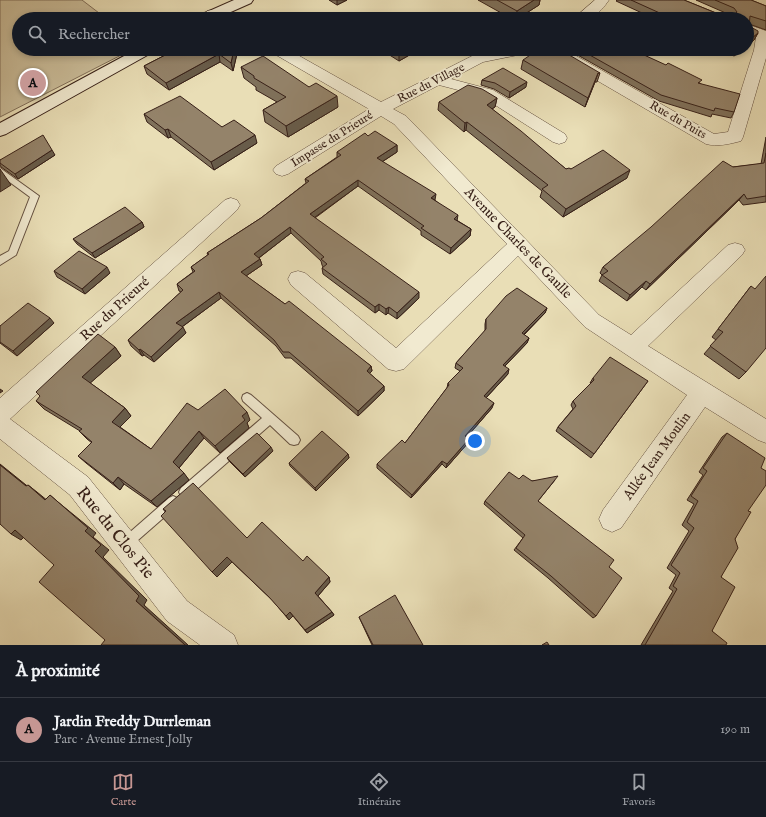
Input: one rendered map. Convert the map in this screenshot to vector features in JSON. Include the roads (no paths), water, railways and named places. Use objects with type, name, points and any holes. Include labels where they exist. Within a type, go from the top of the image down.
[{"type":"street","points":[[218,12],[229,0]]},
{"type":"street","points":[[223,12],[246,0]]},
{"type":"street","points":[[588,12],[602,0]]},
{"type":"street","name":"Rue du Puits","points":[[565,56],[712,140],[735,136],[761,50],[763,35],[754,31]]},
{"type":"street","points":[[0,130],[135,56]]},
{"type":"street","name":"Avenue Charles de Gaulle","points":[[288,56],[400,120],[592,321],[702,393],[766,432]]},
{"type":"street","name":"Rue du Village","points":[[381,109],[479,58],[490,56]]},
{"type":"street","points":[[438,80],[487,93],[559,138]]},
{"type":"street","name":"Impasse du Prieuré","points":[[282,170],[381,109]]},
{"type":"street","name":"Rue du Prieuré","points":[[0,413],[231,205]]},
{"type":"street","points":[[298,279],[396,362],[519,244]]},
{"type":"street","points":[[632,348],[735,250]]},
{"type":"street","name":"Allée Jean Moulin","points":[[612,519],[702,393]]},
{"type":"street","name":"Rue du Clos Pie","points":[[0,426],[80,486],[176,611],[224,645]]},
{"type":"lane","points":[[0,171],[35,196],[13,253],[0,261]]},
{"type":"lane","points":[[247,398],[294,440]]},
{"type":"lane","points":[[125,544],[270,418]]},
{"type":"place","name":"Jardin Freddy Durrleman","points":[[33,83]]}]
